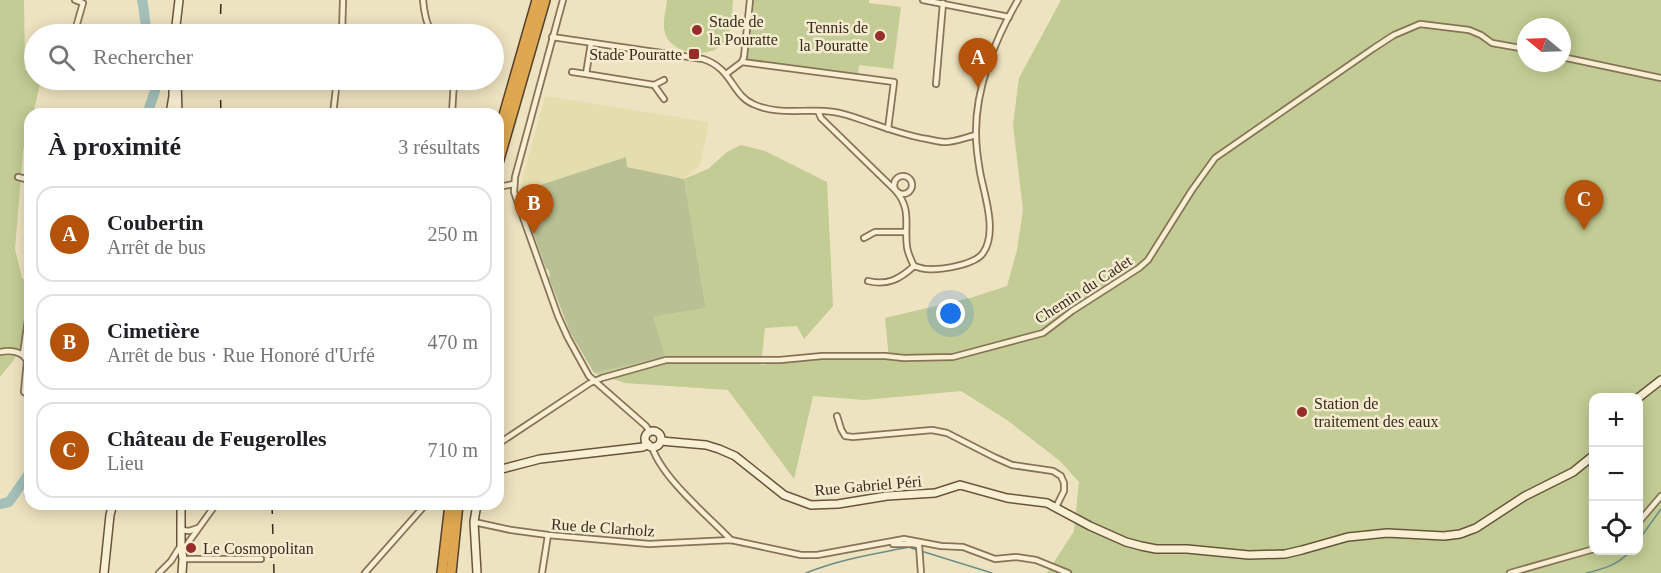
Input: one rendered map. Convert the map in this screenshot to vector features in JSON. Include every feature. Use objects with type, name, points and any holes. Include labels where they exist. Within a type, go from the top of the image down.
[{"type":"highway","points":[[504,113],[537,0]]},
{"type":"highway","points":[[504,142],[545,0]]},
{"type":"highway","points":[[442,573],[449,510]]},
{"type":"highway","points":[[451,573],[457,510]]},
{"type":"main road","points":[[176,24],[179,0]]},
{"type":"main road","points":[[171,108],[173,90]]},
{"type":"main road","points":[[177,90],[178,108]]},
{"type":"main road","points":[[1643,394],[1661,380]]},
{"type":"main road","points":[[504,468],[540,459],[659,445],[661,441],[658,433],[650,432],[646,438],[650,445]]},
{"type":"main road","name":"Rue Gabriel Péri","points":[[661,441],[719,449],[735,456],[784,495],[810,505],[935,493],[960,485],[994,495],[1047,503],[1090,526],[1141,546],[1249,555],[1285,554],[1348,537],[1387,533],[1444,536],[1460,534],[1476,528],[1525,496],[1573,472],[1589,458]]},
{"type":"main road","points":[[104,573],[111,510]]},
{"type":"main road","points":[[181,510],[182,572]]},
{"type":"main road","points":[[476,510],[474,522],[477,573]]},
{"type":"street","points":[[75,0],[83,3],[91,0]]},
{"type":"street","points":[[342,24],[343,0]]},
{"type":"street","points":[[423,0],[428,24]]},
{"type":"street","points":[[563,0],[514,184],[514,192],[558,316],[589,376],[650,432]]},
{"type":"street","points":[[726,74],[742,62],[744,57],[750,0]]},
{"type":"street","points":[[923,0],[1009,17]]},
{"type":"street","points":[[914,266],[926,269],[949,267],[973,261],[984,252],[990,221],[976,135],[985,76],[1018,0]]},
{"type":"street","points":[[77,24],[83,3]]},
{"type":"street","points":[[936,84],[944,3]]},
{"type":"street","name":"Chemin du Cadet","points":[[504,440],[590,383],[666,360],[780,360],[822,356],[953,357],[1042,333],[1148,260],[1215,158],[1394,35],[1420,24],[1429,24],[1469,30],[1492,43],[1517,47]]},
{"type":"street","points":[[552,37],[703,58],[717,65],[750,104],[777,110],[834,112],[850,115],[916,137],[946,142],[976,135]]},
{"type":"street","points":[[586,74],[591,43]]},
{"type":"street","points":[[1571,59],[1661,78]]},
{"type":"street","points":[[742,62],[894,82],[888,129]]},
{"type":"street","points":[[572,72],[654,85],[664,80]]},
{"type":"street","points":[[654,85],[664,99]]},
{"type":"street","points":[[334,108],[336,90]]},
{"type":"street","points":[[452,108],[453,90]]},
{"type":"street","points":[[818,111],[821,118],[904,200],[907,249],[914,266]]},
{"type":"street","points":[[18,177],[24,178]]},
{"type":"street","points":[[504,186],[514,184]]},
{"type":"street","points":[[864,238],[875,232],[906,232]]},
{"type":"street","points":[[868,281],[878,284],[887,282],[899,278],[914,266]]},
{"type":"street","points":[[21,354],[24,338]]},
{"type":"street","points":[[0,352],[21,354],[24,358]]},
{"type":"street","points":[[837,416],[845,436],[932,430],[947,434],[1012,465],[1053,471],[1061,476],[1064,483],[1064,491],[1056,507]]},
{"type":"street","points":[[650,445],[675,483],[731,540]]},
{"type":"street","points":[[1643,517],[1661,496]]},
{"type":"street","points":[[159,573],[195,535],[212,510]]},
{"type":"street","points":[[365,573],[421,510]]},
{"type":"street","name":"Rue de Clarholz","points":[[474,522],[548,535],[649,544],[731,540],[801,555],[817,555],[882,543]]},
{"type":"street","points":[[181,530],[189,531],[198,528]]},
{"type":"street","points":[[542,573],[548,535]]},
{"type":"street","points":[[882,543],[904,539],[941,546],[963,547],[995,559],[1016,557],[1036,560],[1068,573]]},
{"type":"street","points":[[882,543],[920,545],[921,573]]},
{"type":"street","points":[[1510,573],[1589,550]]},
{"type":"street","points":[[183,559],[261,559]]},
{"type":"street","points":[[171,561],[179,562],[182,572]]},
{"type":"shaded area","points":[[545,96],[709,122],[700,165],[684,179],[627,167],[625,157],[519,192]]},
{"type":"green space","points":[[0,0],[24,0],[24,90],[39,90],[34,108],[24,108],[24,147],[15,249],[24,280],[24,340],[13,361],[0,377]]},
{"type":"green space","name":"Stade de la Pouratte","points":[[667,0],[733,0],[728,38],[719,47],[702,53],[676,46],[669,41],[664,29]]},
{"type":"green space","points":[[751,0],[869,0],[869,3],[901,7],[893,69],[859,65],[858,75],[746,60]]},
{"type":"green space","points":[[1061,0],[1661,0],[1661,573],[1047,573],[1074,531],[1079,482],[1060,461],[1007,420],[961,391],[864,400],[813,396],[794,479],[728,390],[625,383],[594,373],[665,357],[652,317],[706,308],[684,179],[708,169],[727,152],[741,145],[765,151],[827,182],[833,306],[804,339],[797,326],[765,328],[761,365],[815,358],[889,359],[885,318],[970,298],[1007,286],[1017,250],[1023,210],[1013,125],[1019,78]]},
{"type":"green space","points":[[626,157],[627,167],[684,179],[706,308],[653,317],[665,357],[594,373],[570,332],[519,192]]},
{"type":"waterway","points":[[142,0],[146,24]]},
{"type":"waterway","points":[[149,108],[155,90]]},
{"type":"waterway","points":[[0,504],[9,502],[24,481]]},
{"type":"waterway","points":[[1643,534],[1661,509]]},
{"type":"waterway","points":[[806,573],[870,555],[909,547],[917,550]]},
{"type":"waterway","points":[[921,551],[992,573]]},
{"type":"waterway","points":[[1586,573],[1605,568],[1626,555]]},
{"type":"railway","points":[[220,24],[221,0]]},
{"type":"railway","points":[[220,90],[221,108]]},
{"type":"railway","points":[[272,510],[274,573]]},
{"type":"place","name":"Stade de la Pouratte","points":[[697,30]]},
{"type":"place","name":"Tennis de la Pouratte","points":[[880,36]]},
{"type":"place","name":"Stade Pouratte","points":[[694,54]]},
{"type":"place","name":"Coubertin","points":[[978,88]]},
{"type":"place","name":"Château de Feugerolles","points":[[1584,230]]},
{"type":"place","name":"Cimetière","points":[[534,234]]},
{"type":"place","name":"Station de traitement des eaux","points":[[1302,412]]},
{"type":"place","name":"Le Cosmopolitan","points":[[191,548]]}]
